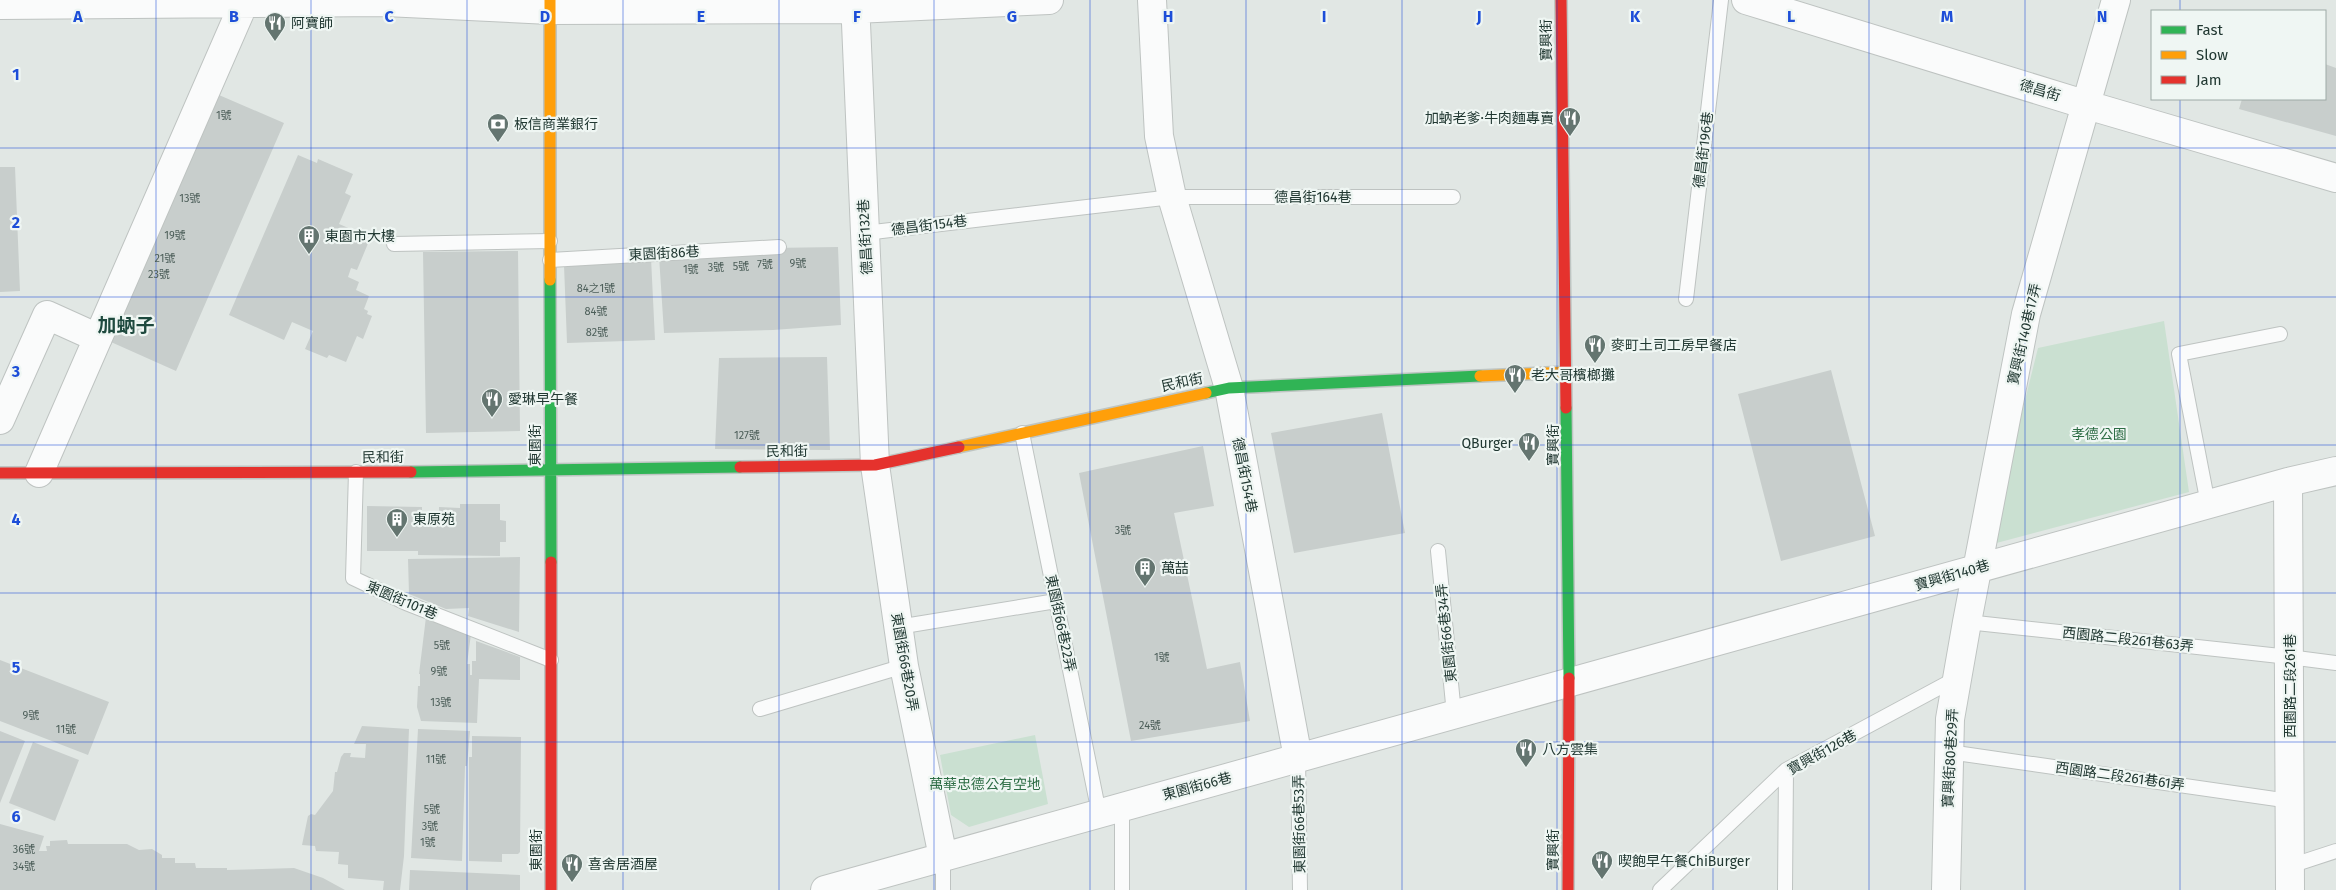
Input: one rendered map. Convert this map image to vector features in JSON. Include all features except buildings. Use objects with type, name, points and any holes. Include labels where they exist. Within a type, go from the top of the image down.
[{"type":"street","points":[[0,6],[383,1],[550,5],[855,5],[1049,0]]},
{"type":"street","name":"德昌街154巷","points":[[1152,0],[1159,136],[1172,197],[1229,388],[1298,758]]},
{"type":"street","name":"寶興街","points":[[1560,0],[1567,372],[1570,682],[1568,890]]},
{"type":"street","name":"德昌街","points":[[1746,0],[2336,178]]},
{"type":"street","name":"寶興街140巷17弄","points":[[1978,568],[2026,314],[2116,0]]},
{"type":"street","points":[[39,473],[244,3]]},
{"type":"street","name":"東園街","points":[[550,5],[551,890]]},
{"type":"street","name":"德昌街132巷","points":[[855,5],[875,465]]},
{"type":"street","points":[[0,420],[47,315],[98,338]]},
{"type":"street","name":"民和街","points":[[0,473],[550,471],[875,465],[1229,388],[1567,372]]},
{"type":"street","name":"東園街66巷20弄","points":[[875,465],[904,666],[943,857]]},
{"type":"street","name":"寶興街140巷","points":[[1570,682],[2208,504],[2336,471]]},
{"type":"street","name":"西園路二段261巷","points":[[2288,482],[2290,878]]},
{"type":"street","name":"寶興街80巷29弄","points":[[1946,890],[1950,719],[1966,622],[1978,568]]},
{"type":"street","name":"東園街66巷","points":[[825,890],[1570,682]]},
{"type":"lane","name":"德昌街196巷","points":[[1686,299],[1721,0]]},
{"type":"lane","name":"德昌街164巷","points":[[1172,197],[1453,198]]},
{"type":"lane","name":"德昌街154巷","points":[[865,233],[1172,197]]},
{"type":"lane","points":[[394,244],[550,241]]},
{"type":"lane","name":"東園街86巷","points":[[550,260],[779,247]]},
{"type":"lane","points":[[2208,504],[2180,354],[2280,334]]},
{"type":"lane","name":"東園街66巷22弄","points":[[1022,433],[1056,601],[1111,810],[1122,890]]},
{"type":"lane","name":"東園街101巷","points":[[356,472],[352,578],[406,603],[551,660]]},
{"type":"lane","name":"東園街66巷34弄","points":[[1438,551],[1454,714]]},
{"type":"lane","points":[[898,627],[1056,601]]},
{"type":"lane","name":"西園路二段261巷63弄","points":[[1966,622],[2289,656],[2336,663]]},
{"type":"lane","points":[[760,709],[904,666]]},
{"type":"lane","name":"寶興街126巷","points":[[1660,890],[1786,770],[1957,678]]},
{"type":"lane","name":"西園路二段261巷61弄","points":[[1949,752],[2290,801]]},
{"type":"lane","name":"東園街66巷53弄","points":[[1298,758],[1300,890]]},
{"type":"lane","points":[[1785,890],[1786,770]]},
{"type":"lane","points":[[2290,878],[2336,851]]},
{"type":"lane","points":[[943,857],[943,890]]},
{"type":"green space","name":"孝德公園","points":[[2164,321],[2189,492],[1989,545],[2038,348]]},
{"type":"green space","name":"萬華忠德公有空地","points":[[1035,735],[1048,804],[969,827],[951,815],[940,755]]},
{"type":"traffic: fast","points":[[550,280],[551,562]]},
{"type":"traffic: fast","points":[[1206,393],[1229,388],[1480,376]]},
{"type":"traffic: fast","points":[[1566,408],[1569,678]]},
{"type":"traffic: fast","points":[[411,472],[740,467]]},
{"type":"traffic: slow","points":[[550,0],[550,280]]},
{"type":"traffic: slow","points":[[1480,376],[1567,372]]},
{"type":"traffic: slow","points":[[959,447],[1206,393]]},
{"type":"traffic: jam","points":[[1561,0],[1566,408]]},
{"type":"traffic: jam","points":[[740,467],[875,465],[959,447]]},
{"type":"traffic: jam","points":[[0,473],[411,472]]},
{"type":"traffic: jam","points":[[551,562],[551,890]]},
{"type":"traffic: jam","points":[[1568,890],[1569,678]]},
{"type":"place","name":"阿寶師","points":[[275,42]]},
{"type":"place","name":"加蚋老爹·牛肉麵專賣","points":[[1570,137]]},
{"type":"place","name":"板信商業銀行","points":[[498,143]]},
{"type":"place","name":"東園市大樓","points":[[309,255]]},
{"type":"place","name":"麥町土司工房早餐店","points":[[1595,364]]},
{"type":"place","name":"老大哥檳榔攤","points":[[1515,394]]},
{"type":"place","name":"愛琳早午餐","points":[[492,418]]},
{"type":"place","name":"QBurger","points":[[1529,462]]},
{"type":"place","name":"東原苑","points":[[397,538]]},
{"type":"place","name":"萬喆","points":[[1145,587]]},
{"type":"place","name":"八方雲集","points":[[1526,768]]},
{"type":"place","name":"喫飽早午餐ChiBurger","points":[[1602,880]]},
{"type":"place","name":"喜舍居酒屋","points":[[572,883]]},
{"type":"district","name":"加蚋子","points":[[126,325]]}]
